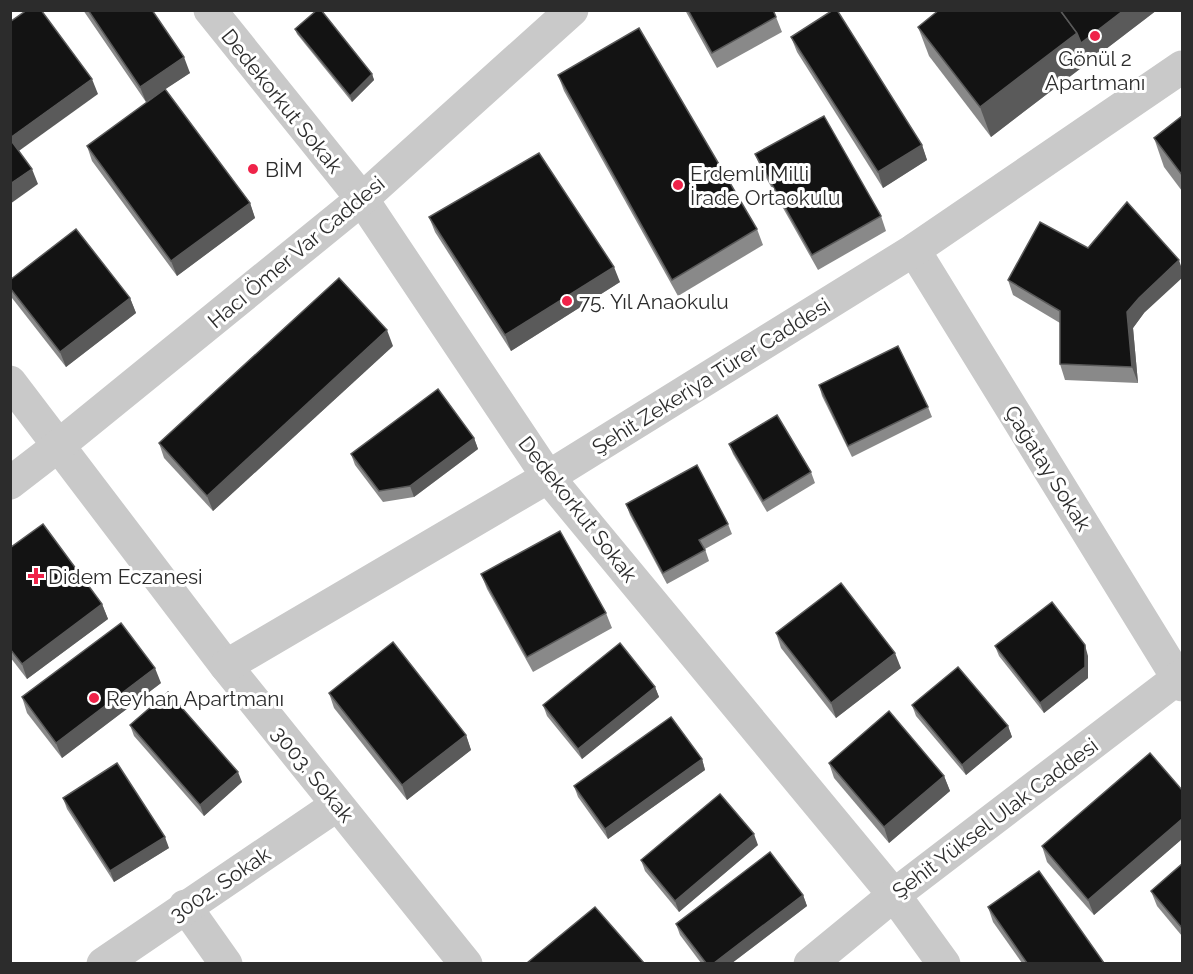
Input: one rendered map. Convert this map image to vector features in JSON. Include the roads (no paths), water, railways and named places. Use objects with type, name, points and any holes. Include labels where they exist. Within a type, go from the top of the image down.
[{"type":"street","name":"Dedekorkut Sokak","points":[[210,10],[362,199],[548,477],[894,895],[944,963]]},
{"type":"street","name":"Hacı Ömer Var Caddesi","points":[[10,483],[362,199],[572,10]]},
{"type":"street","name":"Şehit Zekeriya Türer Caddesi","points":[[226,666],[548,477],[914,250],[1182,67]]},
{"type":"street","name":"Çağatay Sokak","points":[[914,250],[1181,680]]},
{"type":"street","name":"3003. Sokak","points":[[10,382],[226,666],[465,963]]},
{"type":"street","name":"Şehit Yüksel Ulak Caddesi","points":[[810,963],[894,895],[1181,680]]},
{"type":"street","name":"3002. Sokak","points":[[103,963],[337,805]]},
{"type":"street","points":[[185,906],[226,963]]},
{"type":"place","name":"Gönül 2 Apartmanı","points":[[1095,36]]},
{"type":"place","name":"BİM","points":[[253,169]]},
{"type":"place","name":"Erdemli Milli İrade Ortaokulu","points":[[678,185]]},
{"type":"place","name":"75. Yıl Anaokulu","points":[[567,301]]},
{"type":"place","name":"Didem Eczanesi","points":[[36,576]]},
{"type":"place","name":"Reyhan Apartmanı","points":[[94,698]]}]
